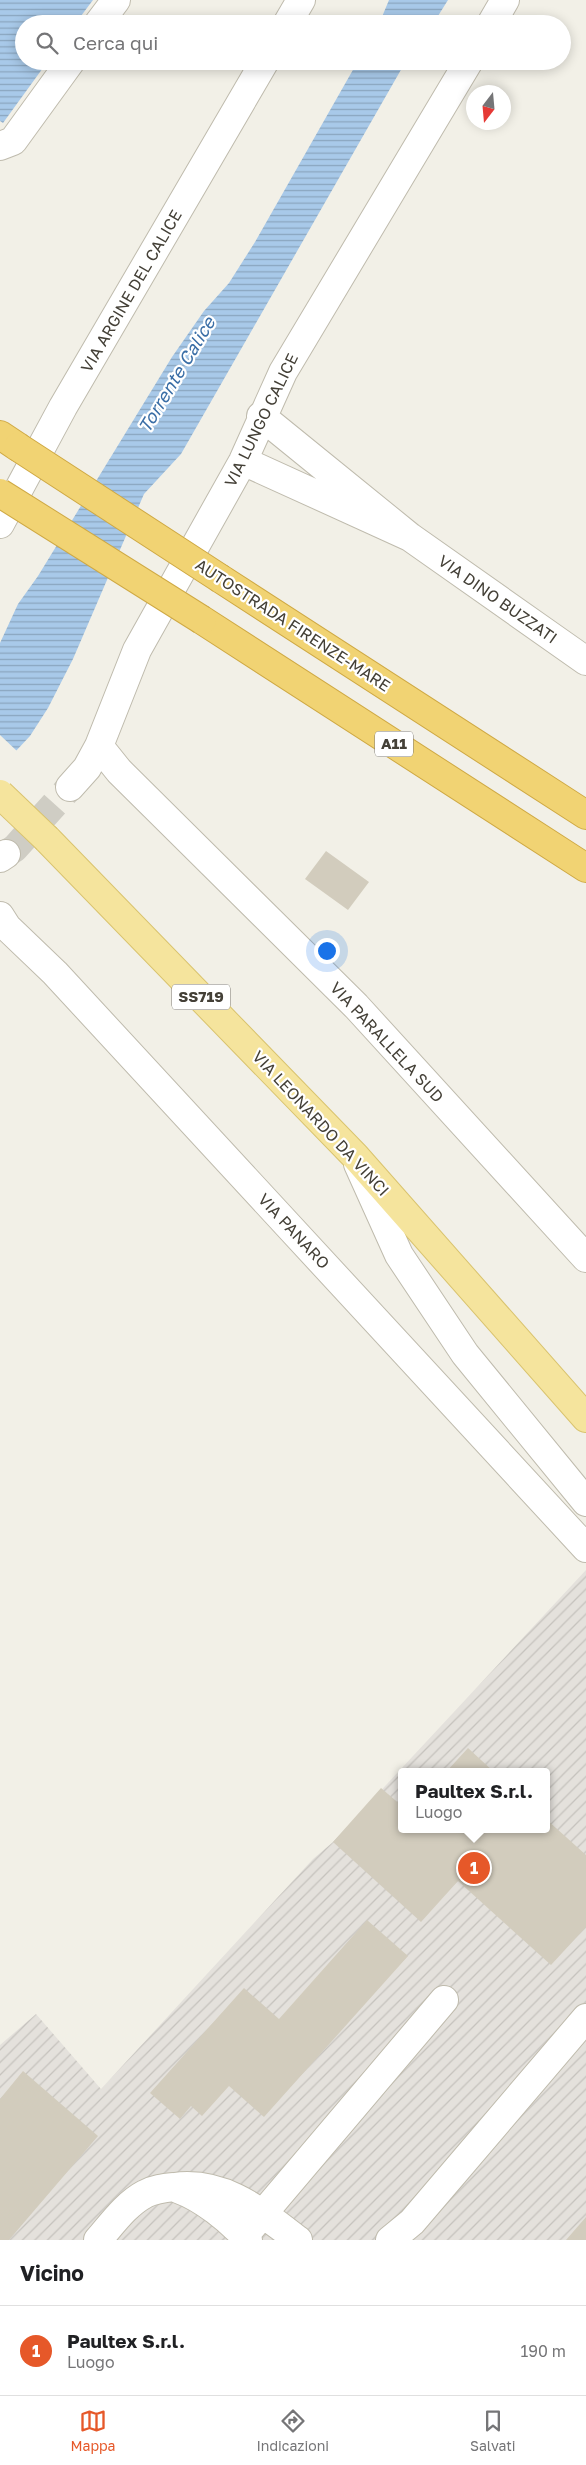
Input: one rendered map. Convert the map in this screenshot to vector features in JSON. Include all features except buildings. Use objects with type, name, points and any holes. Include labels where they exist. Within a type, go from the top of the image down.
[{"type":"highway","name":"AUTOSTRADA FIRENZE-MARE","points":[[9,441],[586,815]]},
{"type":"highway","name":"A11","points":[[0,493],[202,620],[586,868]]},
{"type":"main road","name":"VIA LEONARDO DA VINCI","points":[[0,794],[47,839],[354,1156],[586,1418]]},
{"type":"street","points":[[105,15],[116,0]]},
{"type":"street","points":[[292,15],[300,0]]},
{"type":"street","points":[[496,15],[505,0]]},
{"type":"street","points":[[0,146],[13,141],[64,70]]},
{"type":"street","name":"VIA ARGINE DEL CALICE","points":[[0,524],[63,407],[260,70]]},
{"type":"street","name":"VIA LUNGO CALICE","points":[[70,787],[87,768],[99,746],[137,650],[243,461],[261,416],[283,372],[464,70]]},
{"type":"street","name":"VIA DINO BUZZATI","points":[[261,416],[410,537],[586,661]]},
{"type":"street","name":"VIA DINO BUZZATI","points":[[243,461],[410,537]]},
{"type":"street","name":"VIA PARALLELA SUD","points":[[99,746],[119,770],[356,1006],[586,1258]]},
{"type":"street","name":"VIA PANARO","points":[[0,916],[7,928],[75,995],[586,1548]]},
{"type":"street","points":[[354,1156],[399,1254],[454,1337],[586,1502]]},
{"type":"street","points":[[172,2187],[199,2200],[246,2238],[263,2213],[444,2000]]},
{"type":"street","points":[[390,2240],[408,2231],[586,2018]]},
{"type":"street","points":[[98,2240],[133,2202],[156,2189],[188,2185],[216,2189],[245,2202],[263,2213],[298,2240]]},
{"type":"shaded area","points":[[586,1570],[586,2240],[0,2240],[0,2045],[36,2014],[101,2089],[313,1859],[333,1842],[398,1772],[398,1833],[550,1833],[550,1768],[402,1768]]},
{"type":"water","points":[[0,0],[93,0],[82,15],[15,15],[15,70],[41,70],[3,123],[0,121]]},
{"type":"water","points":[[389,0],[448,0],[439,15],[383,15]]},
{"type":"water","name":"Torrente Calice","points":[[353,70],[401,70],[181,454],[144,494],[73,659],[48,708],[30,736],[0,768],[0,643],[18,604],[38,576],[172,357],[204,311],[229,283],[255,242]]},
{"type":"pier","points":[[0,735],[18,752],[0,771]]},
{"type":"tunnel","points":[[6,854],[15,848],[70,787]]},
{"type":"place","name":"Paultex S.r.l.","points":[[474,1868]]}]
